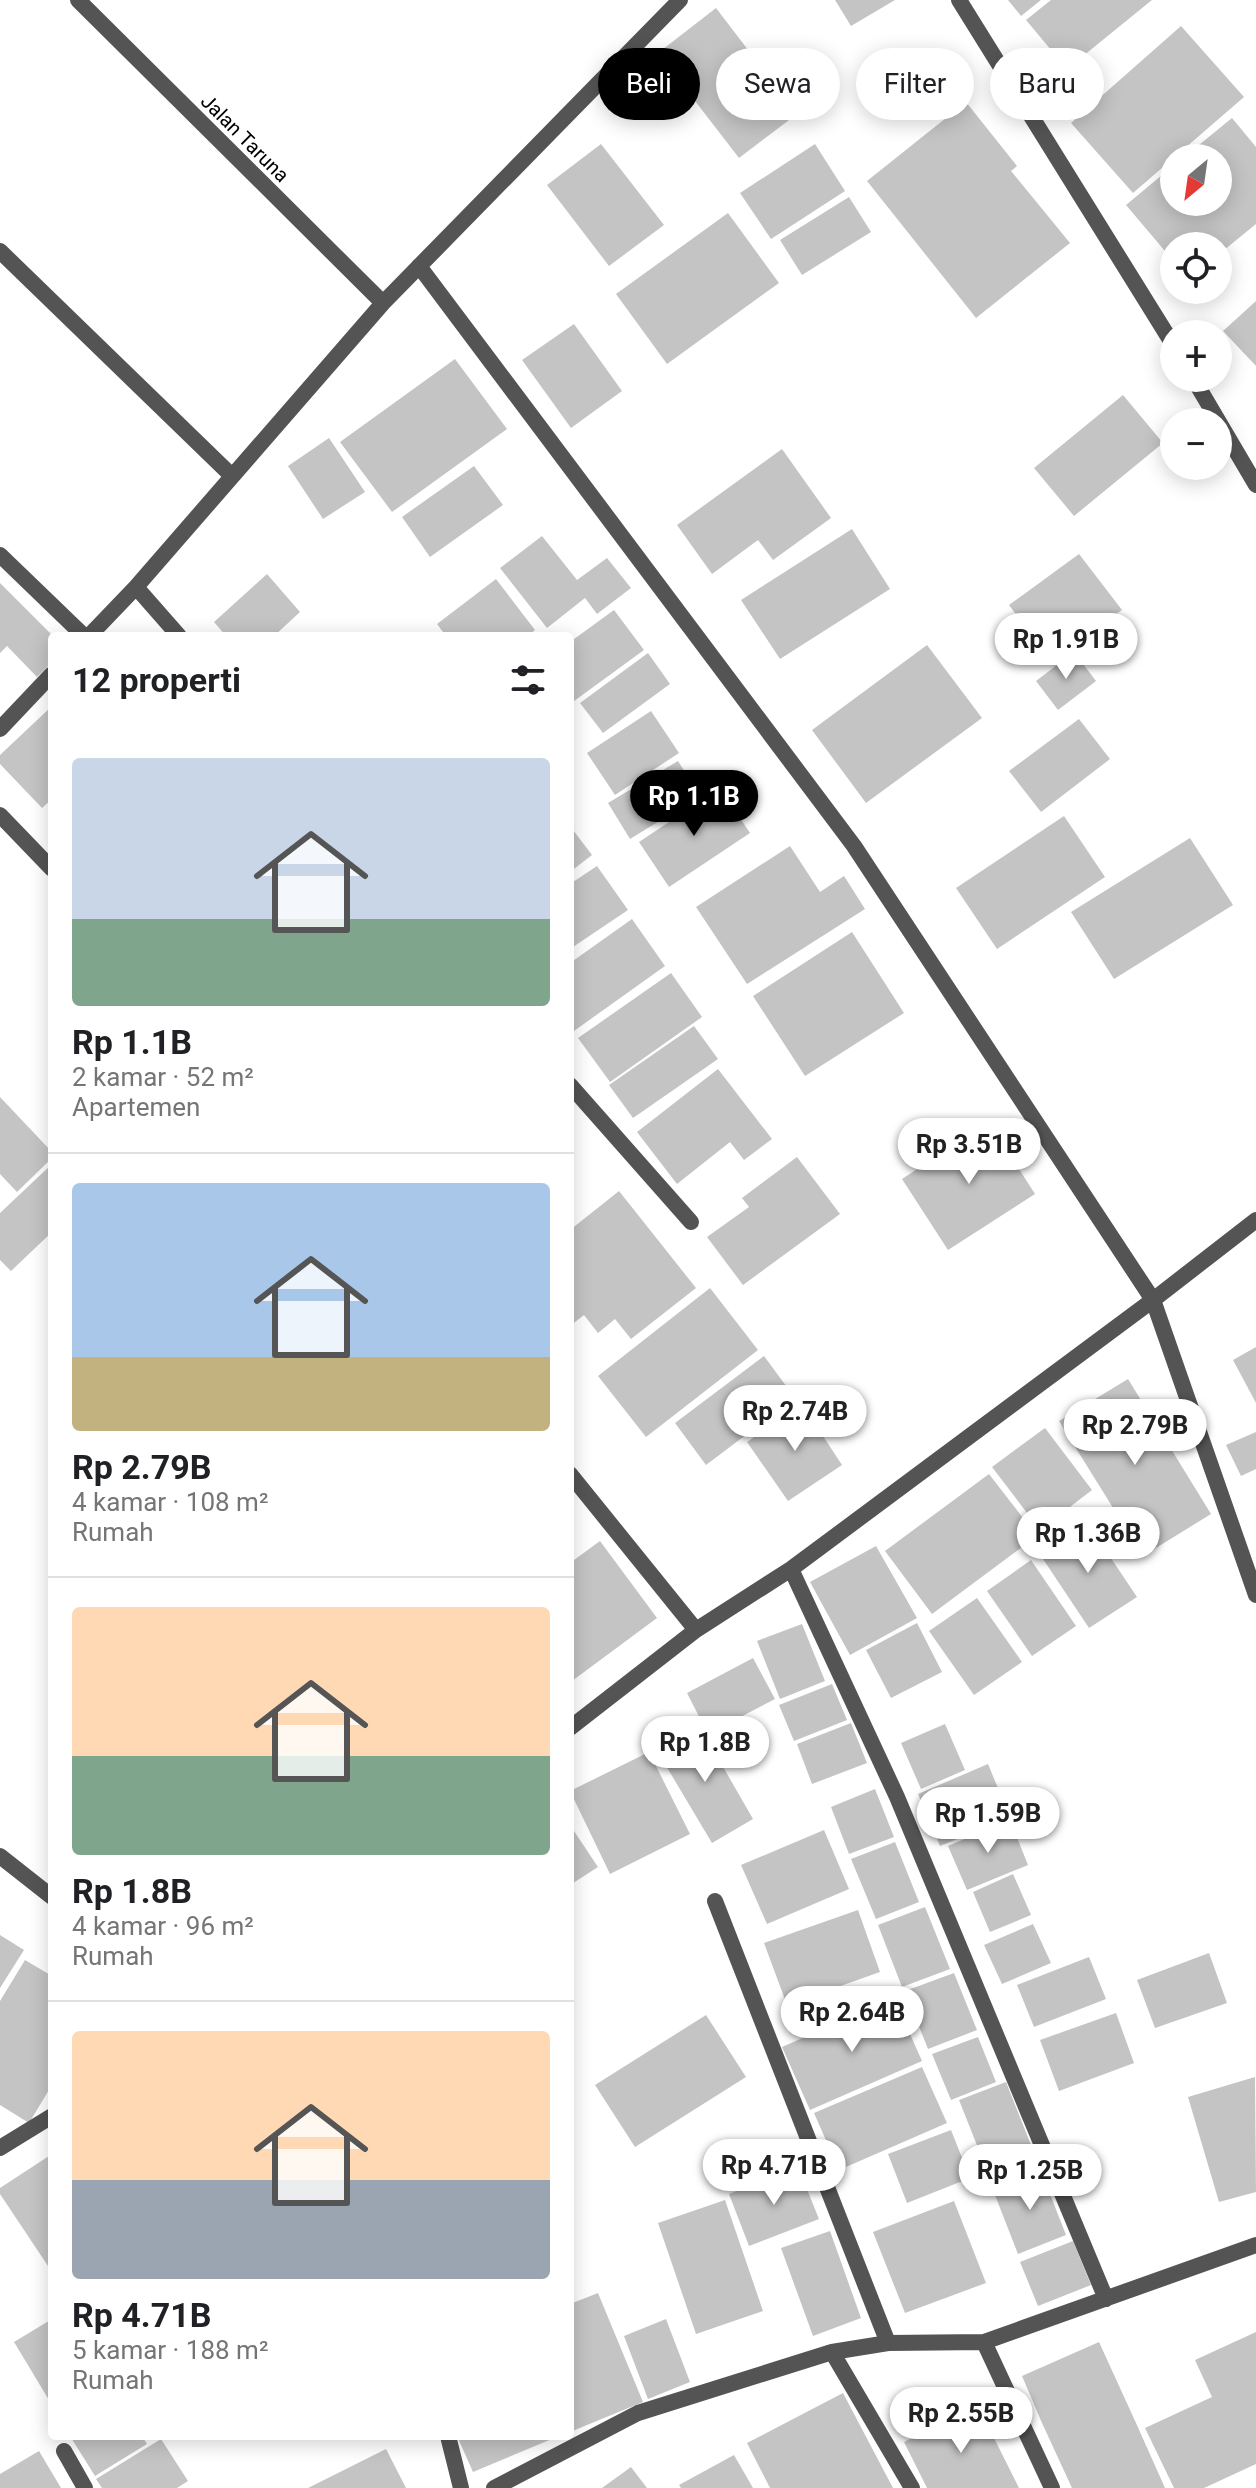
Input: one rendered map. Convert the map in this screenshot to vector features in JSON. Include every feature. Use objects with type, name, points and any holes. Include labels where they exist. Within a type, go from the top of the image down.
[{"type":"street","name":"Jalan Taruna","points":[[78,0],[383,303]]},
{"type":"street","points":[[90,632],[136,587],[383,303],[680,0]]},
{"type":"street","points":[[959,0],[1160,323]]},
{"type":"street","points":[[0,251],[232,476]]},
{"type":"street","points":[[419,266],[854,846],[1153,1300],[1256,1595]]},
{"type":"street","points":[[1201,392],[1256,485]]},
{"type":"street","points":[[0,555],[82,632]]},
{"type":"street","points":[[136,587],[175,632]]},
{"type":"street","points":[[0,729],[48,678]]},
{"type":"street","points":[[0,815],[48,865]]},
{"type":"street","points":[[574,1090],[691,1222]]},
{"type":"street","points":[[574,1725],[696,1630],[791,1569],[1256,1220]]},
{"type":"street","points":[[574,1479],[696,1630]]},
{"type":"street","points":[[791,1569],[897,1797],[1106,2299]]},
{"type":"street","points":[[0,1856],[48,1894]]},
{"type":"street","points":[[715,1901],[888,2343]]},
{"type":"street","points":[[0,2148],[48,2118]]},
{"type":"street","points":[[494,2488],[638,2413],[832,2352],[888,2343],[984,2342],[1256,2245]]},
{"type":"street","points":[[984,2342],[1052,2488]]},
{"type":"street","points":[[832,2352],[912,2488]]},
{"type":"street","points":[[449,2440],[461,2488]]},
{"type":"street","points":[[64,2451],[85,2488]]},
{"type":"building","points":[[835,0],[895,0],[851,26]]},
{"type":"building","points":[[1008,0],[1041,0],[1021,16]]},
{"type":"building","points":[[1051,0],[1152,0],[1093,48],[1049,48],[1026,20]]},
{"type":"building","points":[[716,8],[747,48],[716,48],[716,120],[789,120],[739,158],[700,107],[700,48],[664,48]]},
{"type":"building","points":[[1181,26],[1244,97],[1190,144],[1160,144],[1160,170],[1133,193],[1071,123],[1074,120],[1104,120],[1104,94]]},
{"type":"building","points":[[974,112],[1017,166],[1011,171],[1070,243],[976,318],[867,181],[943,120],[974,120]]},
{"type":"building","points":[[1232,118],[1256,147],[1256,224],[1232,244],[1232,232],[1160,232],[1160,245],[1126,205],[1160,177],[1160,216],[1232,216],[1232,144],[1200,144]]},
{"type":"building","points":[[601,144],[664,225],[609,266],[547,185]]},
{"type":"building","points":[[815,144],[845,191],[771,239],[740,193]]},
{"type":"building","points":[[849,197],[871,232],[802,275],[780,240]]},
{"type":"building","points":[[728,213],[779,283],[667,364],[616,294]]},
{"type":"building","points":[[1256,301],[1256,366],[1232,341],[1232,323]]},
{"type":"building","points":[[574,324],[622,391],[571,428],[522,360]]},
{"type":"building","points":[[455,359],[507,429],[392,512],[340,442]]},
{"type":"building","points":[[1123,395],[1160,439],[1160,445],[1074,516],[1034,468]]},
{"type":"building","points":[[329,438],[365,492],[323,519],[288,466]]},
{"type":"building","points":[[782,449],[831,518],[773,560],[758,540],[712,574],[677,525]]},
{"type":"building","points":[[474,466],[503,505],[430,557],[402,517]]},
{"type":"building","points":[[852,529],[890,589],[780,659],[741,600]]},
{"type":"building","points":[[542,536],[577,580],[607,558],[631,588],[597,614],[585,598],[547,628],[500,568]]},
{"type":"building","points":[[1079,554],[1122,610],[1051,662],[1009,605]]},
{"type":"building","points":[[267,574],[300,612],[278,632],[223,632],[214,622]]},
{"type":"building","points":[[496,579],[535,630],[443,632],[437,624]]},
{"type":"building","points":[[0,583],[49,632],[48,666],[37,677],[7,646],[0,653]]},
{"type":"building","points":[[614,610],[644,650],[574,701],[574,639]]},
{"type":"building","points":[[927,645],[982,718],[866,803],[812,730]]},
{"type":"building","points":[[1074,652],[1096,681],[1058,710],[1036,681]]},
{"type":"building","points":[[648,653],[670,684],[603,733],[580,703]]},
{"type":"building","points":[[48,710],[48,803],[42,808],[0,764],[0,755]]},
{"type":"building","points":[[651,711],[679,753],[615,795],[587,753]]},
{"type":"building","points":[[1079,719],[1110,759],[1041,812],[1009,771]]},
{"type":"building","points":[[678,761],[700,796],[630,839],[608,803]]},
{"type":"building","points":[[720,788],[750,833],[669,887],[639,842]]},
{"type":"building","points":[[1064,816],[1105,877],[997,949],[956,888]]},
{"type":"building","points":[[574,831],[592,855],[574,869]]},
{"type":"building","points":[[1190,838],[1233,905],[1114,979],[1071,912]]},
{"type":"building","points":[[790,846],[820,892],[844,876],[865,909],[747,984],[696,907]]},
{"type":"building","points":[[597,866],[628,910],[574,946],[574,881]]},
{"type":"building","points":[[632,919],[665,966],[574,1031],[574,960]]},
{"type":"building","points":[[852,932],[904,1013],[805,1076],[753,996]]},
{"type":"building","points":[[671,973],[702,1017],[610,1082],[578,1038]]},
{"type":"building","points":[[694,1026],[718,1059],[633,1118],[609,1085]]},
{"type":"building","points":[[718,1069],[772,1139],[744,1160],[730,1142],[677,1184],[637,1132]]},
{"type":"building","points":[[0,1097],[48,1148],[48,1162],[17,1192],[0,1174]]},
{"type":"building","points":[[989,1122],[1035,1194],[948,1250],[902,1179]]},
{"type":"building","points":[[797,1157],[840,1214],[743,1285],[707,1237],[749,1207],[742,1198]]},
{"type":"building","points":[[48,1168],[48,1236],[11,1271],[0,1260],[0,1213]]},
{"type":"building","points":[[619,1191],[696,1288],[631,1339],[615,1319],[598,1333],[584,1315],[574,1323],[574,1227]]},
{"type":"building","points":[[710,1288],[758,1350],[646,1437],[598,1376]]},
{"type":"building","points":[[1256,1347],[1256,1403],[1233,1360]]},
{"type":"building","points":[[764,1356],[795,1398],[706,1465],[675,1423]]},
{"type":"building","points":[[1128,1379],[1211,1514],[1143,1556],[1059,1421]]},
{"type":"building","points":[[802,1404],[842,1465],[788,1501],[747,1442]]},
{"type":"building","points":[[1045,1428],[1092,1490],[1040,1530],[992,1467]]},
{"type":"building","points":[[1256,1432],[1256,1469],[1241,1476],[1226,1445]]},
{"type":"building","points":[[989,1474],[1037,1536],[932,1614],[885,1551]]},
{"type":"building","points":[[1086,1521],[1137,1597],[1089,1628],[1039,1553]]},
{"type":"building","points":[[600,1541],[657,1618],[574,1680],[574,1560]]},
{"type":"building","points":[[876,1546],[917,1618],[850,1655],[810,1582]]},
{"type":"building","points":[[1031,1560],[1076,1626],[1032,1656],[987,1591]]},
{"type":"building","points":[[977,1598],[1022,1662],[974,1695],[929,1631]]},
{"type":"building","points":[[917,1623],[942,1672],[891,1698],[866,1650]]},
{"type":"building","points":[[802,1624],[825,1681],[780,1699],[757,1641]]},
{"type":"building","points":[[753,1658],[775,1699],[708,1734],[687,1693]]},
{"type":"building","points":[[832,1684],[847,1720],[794,1741],[779,1705]]},
{"type":"building","points":[[851,1723],[867,1763],[812,1784],[797,1744]]},
{"type":"building","points":[[945,1724],[965,1770],[921,1789],[901,1743]]},
{"type":"building","points":[[699,1725],[753,1819],[712,1843],[656,1749]]},
{"type":"building","points":[[649,1752],[690,1834],[610,1874],[574,1799],[574,1789]]},
{"type":"building","points":[[988,1764],[1010,1817],[940,1846],[918,1794]]},
{"type":"building","points":[[875,1789],[894,1837],[849,1854],[831,1807]]},
{"type":"building","points":[[1010,1820],[1028,1865],[967,1890],[948,1846]]},
{"type":"building","points":[[824,1830],[849,1889],[767,1924],[741,1865]]},
{"type":"building","points":[[574,1831],[598,1867],[574,1882]]},
{"type":"building","points":[[895,1842],[919,1902],[876,1919],[851,1859]]},
{"type":"building","points":[[1013,1874],[1031,1915],[990,1932],[973,1892]]},
{"type":"building","points":[[925,1907],[950,1969],[902,1987],[878,1925]]},
{"type":"building","points":[[858,1910],[880,1972],[787,2005],[764,1943]]},
{"type":"building","points":[[1033,1924],[1051,1963],[1002,1984],[984,1945]]},
{"type":"building","points":[[0,1935],[24,1950],[0,1988]]},
{"type":"building","points":[[1209,1953],[1227,2003],[1155,2028],[1137,1980]]},
{"type":"building","points":[[1089,1957],[1106,1999],[1034,2027],[1017,1985]]},
{"type":"building","points":[[25,1960],[48,1974],[48,2092],[29,2123],[0,2105],[0,2001]]},
{"type":"building","points":[[954,1973],[977,2030],[928,2049],[905,1991]]},
{"type":"building","points":[[894,1998],[922,2061],[810,2110],[782,2047]]},
{"type":"building","points":[[1116,2013],[1134,2063],[1059,2091],[1040,2040]]},
{"type":"building","points":[[706,2015],[746,2077],[635,2147],[595,2085]]},
{"type":"building","points":[[978,2037],[996,2082],[951,2100],[932,2054]]},
{"type":"building","points":[[922,2067],[947,2123],[839,2170],[814,2113]]},
{"type":"building","points":[[1255,2077],[1256,2192],[1219,2202],[1188,2097]]},
{"type":"building","points":[[1006,2082],[1039,2165],[992,2183],[959,2100]]},
{"type":"building","points":[[951,2130],[970,2178],[907,2203],[888,2154]]},
{"type":"building","points":[[48,2157],[48,2266],[0,2194],[0,2188]]},
{"type":"building","points":[[798,2167],[819,2219],[749,2246],[729,2194]]},
{"type":"building","points":[[1041,2171],[1066,2235],[1018,2254],[993,2190]]},
{"type":"building","points":[[725,2200],[763,2311],[696,2334],[658,2223]]},
{"type":"building","points":[[954,2201],[986,2283],[905,2313],[873,2232]]},
{"type":"building","points":[[830,2231],[861,2318],[813,2336],[781,2248]]},
{"type":"building","points":[[1073,2241],[1091,2285],[1038,2306],[1020,2262]]},
{"type":"building","points":[[598,2293],[643,2402],[574,2430],[574,2302]]},
{"type":"building","points":[[666,2319],[690,2382],[648,2399],[624,2336]]},
{"type":"building","points":[[48,2321],[48,2398],[14,2342]]},
{"type":"building","points":[[1256,2332],[1256,2464],[1204,2488],[1174,2488],[1145,2428],[1212,2397],[1195,2360]]},
{"type":"building","points":[[1099,2342],[1165,2488],[1072,2488],[1042,2423],[1022,2376]]},
{"type":"building","points":[[843,2393],[893,2488],[770,2488],[747,2443]]},
{"type":"building","points":[[978,2406],[1019,2488],[927,2488],[904,2442]]},
{"type":"building","points":[[72,2440],[144,2440],[147,2444],[95,2476]]},
{"type":"building","points":[[162,2440],[188,2481],[177,2488],[102,2488],[96,2479]]},
{"type":"building","points":[[459,2440],[549,2440],[473,2472]]},
{"type":"building","points":[[386,2449],[406,2488],[308,2488]]},
{"type":"building","points":[[39,2451],[61,2488],[0,2488],[0,2474]]},
{"type":"building","points":[[734,2455],[753,2488],[681,2488],[679,2485]]},
{"type":"building","points":[[631,2467],[647,2488],[602,2488]]}]
